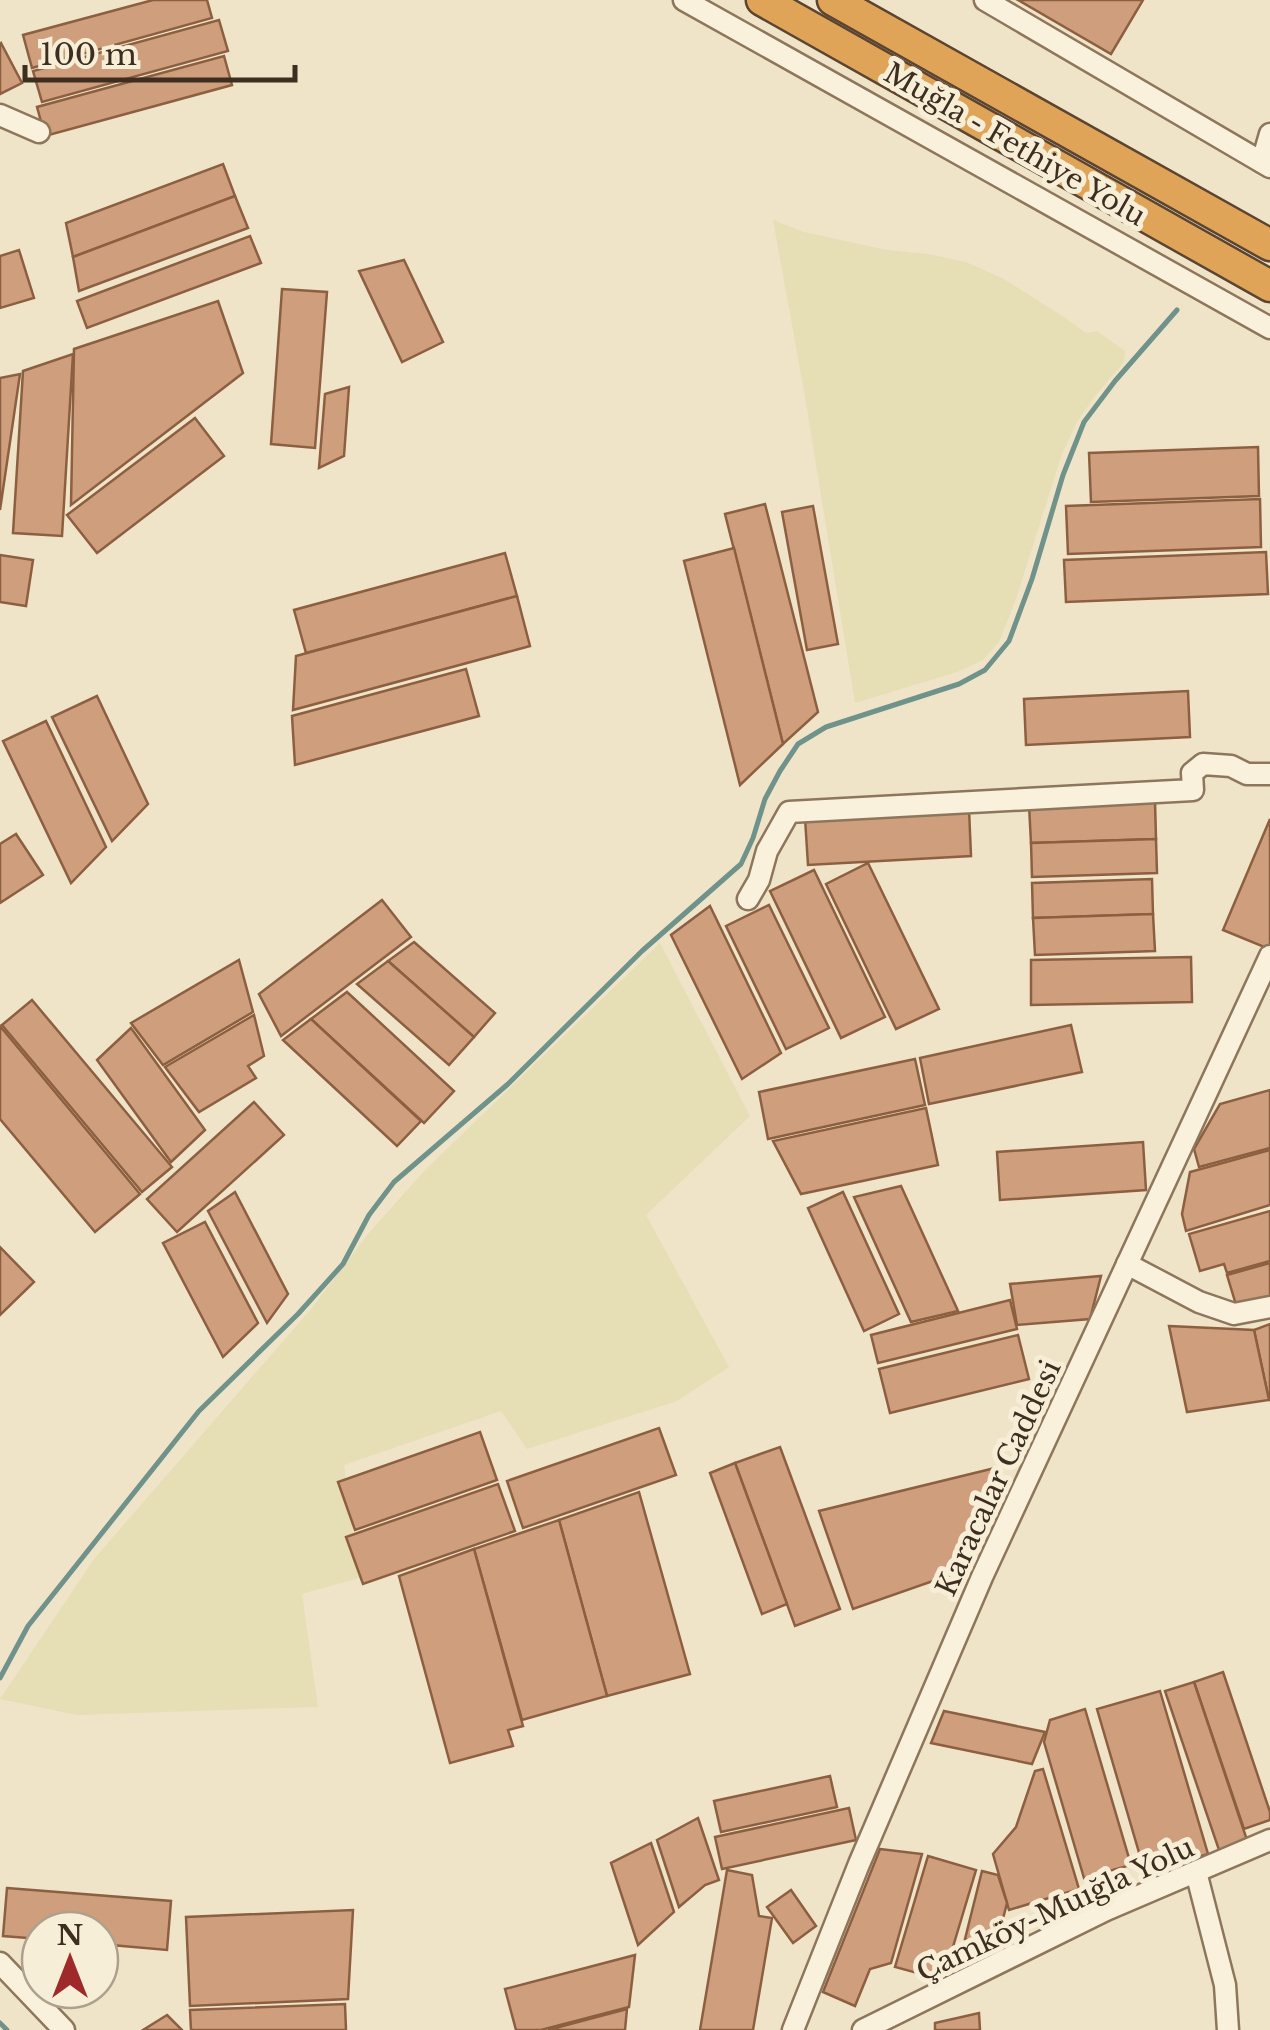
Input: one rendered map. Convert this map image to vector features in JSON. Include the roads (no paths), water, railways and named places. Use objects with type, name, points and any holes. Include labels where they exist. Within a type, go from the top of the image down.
[{"type":"highway","name":"Muğla - Fethiye Yolu","points":[[762,0],[1270,286]]},
{"type":"highway","name":"Muğla - Fethiye Yolu","points":[[834,0],[1270,246]]},
{"type":"street","points":[[684,0],[1270,328]]},
{"type":"street","points":[[985,0],[1266,164],[1270,134]]},
{"type":"street","points":[[0,114],[38,132]]},
{"type":"street","points":[[748,898],[759,880],[767,851],[789,812],[1193,790],[1192,773],[1202,764],[1230,766],[1248,774],[1270,774]]},
{"type":"street","name":"Karacalar Caddesi","points":[[792,2030],[982,1577],[1270,956]]},
{"type":"street","points":[[1127,1264],[1187,1296],[1234,1314],[1270,1307]]},
{"type":"street","name":"Çamköy-Muığla Yolu","points":[[877,2027],[1106,1910],[1270,1840]]},
{"type":"street","points":[[1196,1872],[1225,1985],[1228,2030]]},
{"type":"street","points":[[0,1963],[64,2030]]},
{"type":"waterway","points":[[0,1678],[28,1626],[199,1411],[343,1264],[369,1215],[394,1182],[508,1084],[642,951],[741,864],[765,799],[798,744],[826,727],[959,684],[985,670],[1009,641],[1084,422],[1177,310]]},
{"type":"waterway","points":[[0,2023],[7,2030]]}]
